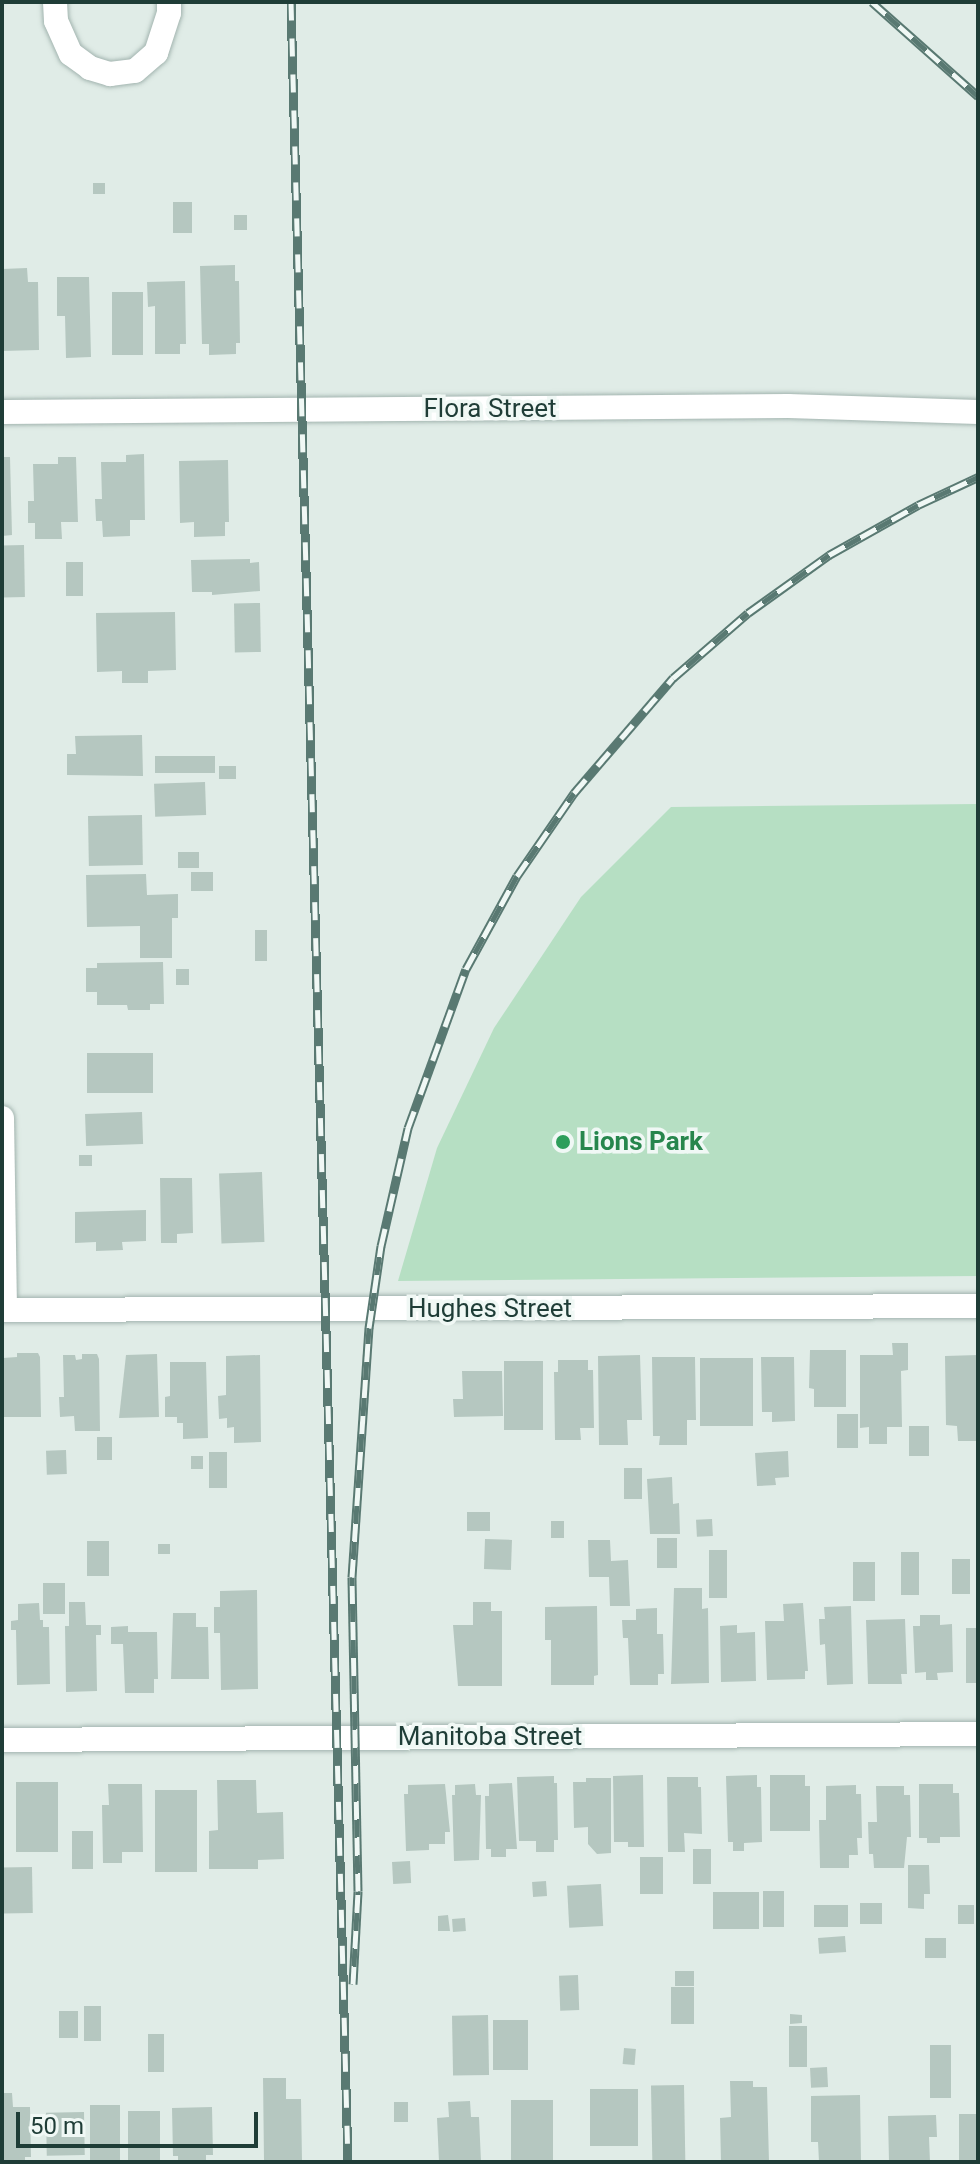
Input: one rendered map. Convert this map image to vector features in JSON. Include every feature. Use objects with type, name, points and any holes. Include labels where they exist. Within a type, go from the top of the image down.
[{"type":"street","points":[[55,2],[56,21],[71,54],[90,68],[110,74],[135,71],[156,53],[169,13],[169,2]]},
{"type":"street","name":"Flora Street","points":[[2,412],[788,406],[978,412]]},
{"type":"street","points":[[2,1118],[3,1310]]},
{"type":"street","name":"Hughes Street","points":[[3,1310],[978,1306]]},
{"type":"street","name":"Manitoba Street","points":[[2,1740],[978,1734]]},
{"type":"green space","points":[[978,804],[978,1276],[398,1281],[437,1148],[494,1028],[581,897],[671,807]]},
{"type":"building","points":[[93,183],[105,183],[105,194],[93,194]]},
{"type":"building","points":[[173,202],[192,202],[192,233],[173,233]]},
{"type":"building","points":[[234,215],[247,215],[247,230],[234,230]]},
{"type":"building","points":[[235,265],[235,281],[239,281],[240,343],[236,343],[236,354],[209,355],[209,344],[202,344],[200,266]]},
{"type":"building","points":[[27,268],[28,282],[38,282],[39,350],[2,351],[2,269]]},
{"type":"building","points":[[57,277],[89,277],[91,357],[66,358],[65,316],[57,316]]},
{"type":"building","points":[[185,281],[186,344],[180,344],[180,354],[155,354],[155,306],[148,307],[147,282]]},
{"type":"building","points":[[112,292],[143,292],[143,355],[112,355]]},
{"type":"building","points":[[144,454],[145,520],[130,520],[130,536],[103,537],[102,521],[96,521],[95,499],[102,499],[101,462],[126,462],[126,455]]},
{"type":"building","points":[[2,457],[10,457],[12,535],[2,536]]},
{"type":"building","points":[[58,457],[76,457],[78,522],[61,522],[62,539],[35,539],[35,523],[28,523],[28,501],[34,501],[33,464],[58,464]]},
{"type":"building","points":[[228,460],[229,522],[225,522],[225,536],[194,537],[194,522],[180,523],[179,461]]},
{"type":"building","points":[[2,545],[24,545],[25,597],[3,597]]},
{"type":"building","points":[[250,559],[250,563],[259,562],[260,591],[212,595],[212,592],[192,592],[191,560]]},
{"type":"building","points":[[66,562],[83,562],[83,596],[66,596]]},
{"type":"building","points":[[234,603],[260,603],[261,652],[235,652]]},
{"type":"building","points":[[175,612],[176,670],[148,671],[148,683],[122,683],[122,671],[97,672],[96,613]]},
{"type":"building","points":[[142,735],[143,776],[67,775],[67,754],[76,754],[75,736]]},
{"type":"building","points":[[155,756],[215,756],[215,773],[155,773]]},
{"type":"building","points":[[219,766],[236,766],[236,779],[219,779]]},
{"type":"building","points":[[205,782],[206,815],[155,817],[154,784]]},
{"type":"building","points":[[142,815],[143,865],[89,866],[88,816]]},
{"type":"building","points":[[178,852],[199,852],[199,868],[178,868]]},
{"type":"building","points":[[191,872],[213,872],[213,891],[191,891]]},
{"type":"building","points":[[146,874],[147,895],[178,894],[178,918],[172,918],[172,958],[140,958],[140,926],[87,927],[86,875]]},
{"type":"building","points":[[255,930],[267,930],[267,961],[255,961]]},
{"type":"building","points":[[163,962],[164,1004],[150,1004],[150,1010],[128,1010],[127,1005],[97,1005],[97,992],[86,992],[86,968],[97,968],[97,963]]},
{"type":"building","points":[[176,969],[189,969],[189,985],[176,985]]},
{"type":"building","points":[[87,1053],[153,1053],[153,1093],[87,1093]]},
{"type":"building","points":[[142,1112],[143,1144],[86,1146],[85,1114]]},
{"type":"building","points":[[79,1155],[92,1155],[92,1166],[79,1166]]},
{"type":"building","points":[[262,1172],[264,1242],[221,1243],[219,1174]]},
{"type":"building","points":[[160,1178],[192,1178],[193,1233],[177,1234],[177,1243],[161,1243]]},
{"type":"building","points":[[146,1210],[146,1241],[122,1242],[123,1250],[96,1251],[96,1242],[75,1243],[75,1212]]},
{"type":"building","points":[[892,1343],[908,1343],[908,1370],[901,1371],[902,1427],[887,1427],[887,1444],[869,1444],[869,1427],[860,1428],[860,1355],[893,1355]]},
{"type":"building","points":[[810,1350],[846,1350],[846,1407],[814,1407],[814,1389],[809,1388]]},
{"type":"building","points":[[17,1353],[38,1353],[40,1357],[41,1417],[2,1417],[3,1358],[17,1357]]},
{"type":"building","points":[[82,1354],[97,1354],[99,1359],[100,1431],[75,1431],[74,1416],[60,1417],[59,1397],[64,1397],[63,1355],[75,1355],[76,1360],[82,1359]]},
{"type":"building","points":[[157,1354],[159,1417],[119,1418],[126,1355]]},
{"type":"building","points":[[260,1355],[261,1442],[234,1443],[234,1427],[227,1428],[227,1418],[219,1419],[218,1396],[226,1395],[226,1356]]},
{"type":"building","points":[[640,1355],[642,1420],[627,1420],[628,1445],[599,1445],[598,1356]]},
{"type":"building","points":[[978,1355],[978,1441],[958,1441],[957,1426],[946,1425],[945,1356]]},
{"type":"building","points":[[652,1357],[695,1357],[696,1420],[687,1420],[687,1445],[659,1445],[660,1436],[653,1436]]},
{"type":"building","points":[[761,1357],[794,1357],[795,1421],[772,1422],[772,1412],[762,1412]]},
{"type":"building","points":[[700,1358],[753,1358],[753,1426],[700,1426]]},
{"type":"building","points":[[558,1360],[588,1360],[588,1370],[593,1370],[594,1428],[580,1428],[581,1440],[555,1440],[554,1372],[558,1372]]},
{"type":"building","points":[[504,1361],[543,1361],[543,1430],[504,1430]]},
{"type":"building","points":[[170,1362],[206,1362],[208,1438],[183,1439],[183,1423],[177,1423],[177,1417],[165,1417],[165,1397],[170,1396]]},
{"type":"building","points":[[462,1371],[502,1371],[503,1416],[454,1417],[453,1399],[463,1399]]},
{"type":"building","points":[[837,1414],[858,1414],[858,1448],[837,1448]]},
{"type":"building","points":[[909,1426],[929,1426],[929,1456],[909,1456]]},
{"type":"building","points":[[97,1437],[112,1437],[112,1460],[97,1460]]},
{"type":"building","points":[[66,1450],[67,1474],[47,1475],[46,1451]]},
{"type":"building","points":[[788,1451],[789,1477],[775,1478],[776,1485],[757,1486],[755,1453]]},
{"type":"building","points":[[209,1452],[227,1452],[227,1488],[209,1488]]},
{"type":"building","points":[[191,1456],[203,1456],[203,1469],[191,1469]]},
{"type":"building","points":[[624,1468],[642,1468],[642,1499],[624,1499]]},
{"type":"building","points":[[672,1477],[673,1504],[679,1503],[680,1534],[650,1534],[647,1479]]},
{"type":"building","points":[[467,1512],[490,1512],[490,1531],[467,1531]]},
{"type":"building","points":[[712,1519],[713,1536],[697,1537],[696,1520]]},
{"type":"building","points":[[551,1521],[564,1521],[564,1538],[551,1538]]},
{"type":"building","points":[[657,1538],[677,1538],[677,1568],[657,1568]]},
{"type":"building","points":[[485,1539],[512,1540],[511,1570],[484,1569]]},
{"type":"building","points":[[588,1540],[610,1540],[611,1561],[628,1560],[630,1606],[610,1606],[609,1577],[589,1577]]},
{"type":"building","points":[[87,1541],[109,1541],[109,1576],[87,1576]]},
{"type":"building","points":[[158,1544],[170,1544],[170,1554],[158,1554]]},
{"type":"building","points":[[709,1550],[727,1550],[727,1598],[709,1598]]},
{"type":"building","points":[[901,1552],[919,1552],[919,1595],[901,1595]]},
{"type":"building","points":[[952,1559],[970,1559],[970,1594],[952,1594]]},
{"type":"building","points":[[853,1562],[875,1562],[875,1601],[853,1601]]},
{"type":"building","points":[[43,1583],[65,1583],[65,1614],[43,1614]]},
{"type":"building","points":[[674,1588],[702,1588],[702,1609],[708,1608],[709,1683],[671,1684]]},
{"type":"building","points":[[257,1590],[258,1689],[221,1690],[220,1633],[214,1633],[214,1607],[220,1607],[220,1591]]},
{"type":"building","points":[[69,1602],[85,1602],[86,1625],[101,1625],[101,1635],[96,1635],[97,1691],[66,1692],[65,1626],[69,1626]]},
{"type":"building","points":[[473,1602],[491,1602],[491,1611],[502,1611],[502,1686],[458,1686],[453,1625],[473,1625]]},
{"type":"building","points":[[39,1603],[40,1620],[43,1620],[43,1627],[49,1627],[50,1684],[17,1685],[16,1630],[11,1630],[11,1621],[18,1620],[18,1604]]},
{"type":"building","points":[[803,1603],[808,1671],[805,1671],[805,1679],[767,1680],[765,1621],[784,1621],[783,1604]]},
{"type":"building","points":[[597,1606],[598,1675],[594,1676],[594,1685],[551,1685],[551,1640],[545,1640],[545,1607]]},
{"type":"building","points":[[851,1606],[853,1684],[827,1685],[825,1644],[820,1645],[819,1619],[825,1619],[824,1607]]},
{"type":"building","points":[[657,1608],[657,1634],[663,1634],[664,1674],[658,1674],[658,1685],[630,1685],[628,1638],[623,1638],[622,1620],[636,1620],[636,1609]]},
{"type":"building","points":[[173,1613],[196,1613],[196,1627],[208,1627],[209,1679],[171,1679]]},
{"type":"building","points":[[920,1615],[940,1615],[940,1625],[952,1624],[953,1672],[937,1673],[938,1680],[926,1680],[926,1672],[915,1673],[913,1626],[920,1626]]},
{"type":"building","points":[[905,1619],[907,1674],[901,1674],[902,1684],[868,1684],[866,1620]]},
{"type":"building","points":[[737,1625],[737,1633],[755,1632],[756,1681],[721,1682],[720,1626]]},
{"type":"building","points":[[128,1626],[128,1632],[157,1632],[158,1679],[154,1679],[154,1693],[125,1693],[123,1644],[111,1644],[111,1627]]},
{"type":"building","points":[[966,1628],[978,1628],[978,1683],[966,1683]]},
{"type":"building","points":[[643,1775],[644,1847],[628,1847],[628,1842],[614,1842],[613,1776]]},
{"type":"building","points":[[757,1775],[757,1787],[761,1787],[762,1842],[744,1843],[744,1851],[733,1851],[733,1842],[728,1842],[726,1776]]},
{"type":"building","points":[[770,1775],[805,1775],[805,1786],[810,1786],[810,1831],[770,1831]]},
{"type":"building","points":[[554,1776],[554,1783],[557,1783],[558,1840],[554,1840],[554,1852],[536,1852],[536,1841],[519,1841],[517,1777]]},
{"type":"building","points":[[667,1777],[698,1777],[698,1787],[701,1787],[702,1834],[684,1833],[685,1852],[668,1852]]},
{"type":"building","points":[[586,1778],[611,1778],[611,1853],[597,1854],[588,1844],[588,1827],[574,1828],[573,1782],[586,1782]]},
{"type":"building","points":[[217,1780],[256,1780],[257,1813],[283,1812],[284,1859],[258,1860],[258,1869],[209,1869],[209,1831],[218,1830]]},
{"type":"building","points":[[16,1782],[58,1782],[58,1852],[16,1852]]},
{"type":"building","points":[[512,1783],[517,1849],[506,1849],[506,1857],[491,1857],[491,1849],[486,1849],[485,1796],[489,1796],[489,1784]]},
{"type":"building","points":[[108,1784],[142,1784],[143,1852],[122,1852],[122,1863],[103,1863],[102,1805],[109,1805]]},
{"type":"building","points":[[445,1784],[450,1832],[445,1832],[445,1844],[429,1844],[429,1850],[406,1851],[404,1794],[408,1794],[408,1785]]},
{"type":"building","points":[[475,1784],[476,1795],[481,1795],[479,1860],[454,1861],[452,1795],[455,1795],[455,1785]]},
{"type":"building","points":[[919,1784],[953,1784],[953,1793],[959,1793],[960,1837],[940,1837],[940,1843],[927,1843],[927,1838],[919,1838]]},
{"type":"building","points":[[856,1785],[856,1794],[861,1794],[862,1838],[857,1838],[858,1855],[849,1855],[849,1868],[820,1868],[819,1820],[826,1820],[826,1786]]},
{"type":"building","points":[[876,1786],[904,1786],[904,1795],[910,1795],[911,1837],[907,1837],[904,1868],[874,1868],[873,1854],[869,1854],[868,1822],[877,1822]]},
{"type":"building","points":[[155,1790],[197,1790],[197,1872],[155,1872]]},
{"type":"building","points":[[72,1831],[93,1831],[93,1869],[72,1869]]},
{"type":"building","points":[[693,1849],[711,1849],[711,1884],[693,1884]]},
{"type":"building","points":[[640,1857],[663,1857],[663,1894],[640,1894]]},
{"type":"building","points":[[410,1861],[411,1883],[393,1884],[392,1862]]},
{"type":"building","points":[[908,1865],[929,1865],[930,1894],[924,1894],[924,1909],[908,1908]]},
{"type":"building","points":[[32,1867],[33,1913],[3,1914],[2,1868]]},
{"type":"building","points":[[546,1881],[547,1896],[533,1897],[532,1882]]},
{"type":"building","points":[[601,1884],[603,1926],[569,1928],[567,1886]]},
{"type":"building","points":[[763,1891],[784,1891],[784,1927],[763,1927]]},
{"type":"building","points":[[713,1892],[759,1892],[759,1929],[713,1929]]},
{"type":"building","points":[[860,1903],[882,1903],[882,1924],[860,1924]]},
{"type":"building","points":[[814,1905],[848,1905],[848,1927],[814,1927]]},
{"type":"building","points":[[958,1905],[974,1905],[974,1924],[958,1924]]},
{"type":"building","points":[[448,1915],[450,1931],[438,1931],[438,1916]]},
{"type":"building","points":[[465,1918],[466,1931],[453,1932],[452,1919]]},
{"type":"building","points":[[845,1936],[846,1952],[819,1954],[818,1938]]},
{"type":"building","points":[[925,1938],[946,1938],[946,1958],[925,1958]]},
{"type":"building","points":[[675,1971],[694,1971],[694,1986],[675,1986]]},
{"type":"building","points":[[578,1975],[579,2010],[560,2011],[559,1976]]},
{"type":"building","points":[[671,1987],[694,1987],[694,2024],[671,2024]]},
{"type":"building","points":[[84,2006],[101,2006],[101,2041],[84,2041]]},
{"type":"building","points":[[59,2011],[78,2011],[78,2038],[59,2038]]},
{"type":"building","points":[[790,2014],[802,2015],[802,2023],[790,2024]]},
{"type":"building","points":[[488,2015],[489,2075],[453,2076],[452,2016]]},
{"type":"building","points":[[493,2020],[528,2020],[528,2070],[493,2070]]},
{"type":"building","points":[[789,2026],[807,2026],[807,2067],[789,2067]]},
{"type":"building","points":[[148,2034],[164,2034],[164,2072],[148,2072]]},
{"type":"building","points":[[930,2045],[951,2045],[951,2098],[930,2098]]},
{"type":"building","points":[[624,2048],[636,2049],[635,2065],[623,2064]]},
{"type":"building","points":[[827,2067],[828,2087],[811,2088],[810,2068]]},
{"type":"building","points":[[263,2078],[286,2078],[286,2099],[301,2099],[302,2161],[264,2161]]},
{"type":"building","points":[[730,2081],[753,2081],[753,2087],[767,2087],[769,2162],[721,2162],[720,2118],[731,2117]]},
{"type":"building","points":[[684,2085],[685,2162],[652,2162],[651,2086]]},
{"type":"building","points":[[590,2089],[638,2089],[638,2146],[590,2146]]},
{"type":"building","points":[[2,2093],[12,2093],[13,2107],[30,2107],[31,2157],[25,2157],[25,2162],[2,2162]]},
{"type":"building","points":[[860,2095],[861,2162],[819,2162],[818,2142],[811,2142],[811,2096]]},
{"type":"building","points":[[511,2100],[553,2100],[553,2162],[511,2162]]},
{"type":"building","points":[[470,2101],[471,2117],[479,2117],[481,2162],[439,2162],[437,2118],[449,2117],[448,2102]]},
{"type":"building","points":[[394,2102],[408,2102],[408,2122],[394,2122]]},
{"type":"building","points":[[90,2105],[120,2105],[120,2162],[90,2162]]},
{"type":"building","points":[[212,2107],[213,2155],[206,2155],[206,2162],[178,2162],[178,2156],[173,2156],[172,2108]]},
{"type":"building","points":[[128,2111],[160,2111],[160,2162],[128,2162]]},
{"type":"building","points":[[84,2112],[85,2155],[47,2156],[46,2113]]},
{"type":"building","points":[[959,2114],[978,2114],[978,2162],[959,2162]]},
{"type":"building","points":[[936,2115],[937,2137],[929,2137],[930,2162],[889,2162],[888,2116]]},
{"type":"railway","points":[[291,2],[348,2162]]},
{"type":"railway","points":[[872,2],[978,96]]},
{"type":"railway","points":[[353,1984],[358,1891],[352,1577],[369,1328],[381,1246],[408,1128],[466,969],[517,876],[574,793],[673,678],[748,613],[829,555],[918,505],[978,477]]},
{"type":"place","name":"Lions Park","points":[[563,1142]]}]
